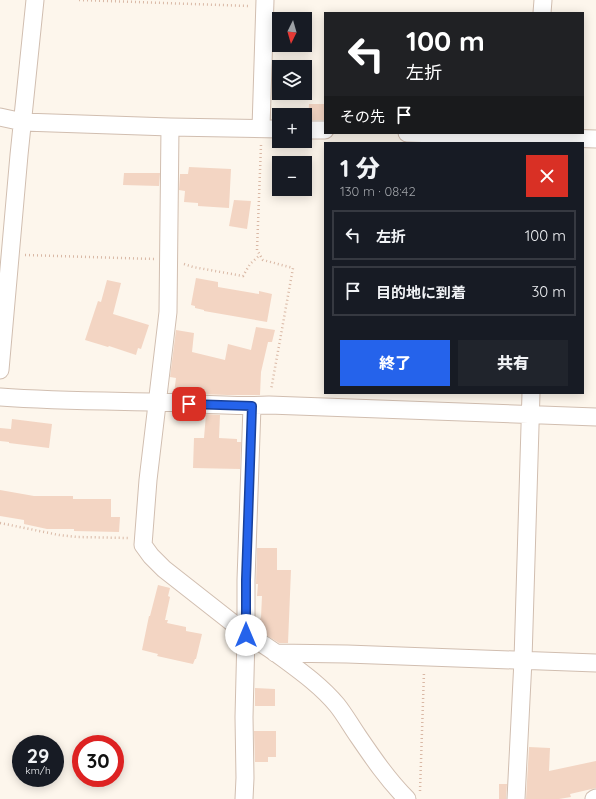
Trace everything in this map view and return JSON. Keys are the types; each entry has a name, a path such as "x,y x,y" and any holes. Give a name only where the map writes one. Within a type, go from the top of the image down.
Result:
{"street":[{"path":"0,370 19,154 35,0"},
{"path":"542,12 543,0"},
{"path":"261,128 265,4"},
{"path":"0,117 23,122 272,129"},
{"path":"170,127 168,312 148,480 142,545 164,569 234,624 305,675 326,693 338,706 372,756 400,792 414,795"},
{"path":"312,130 324,130"},
{"path":"433,134 596,139"},
{"path":"516,799 523,660 531,394"},
{"path":"0,397 23,399 158,402 596,417"},
{"path":"244,799 246,580 260,406"},
{"path":"275,653 424,656 596,663"}],"path":[{"path":"80,0 265,4"},
{"path":"260,406 293,268 263,260 257,250 261,128"},
{"path":"10,254 169,259 193,267 243,276 250,264 260,255"},
{"path":"0,523 59,535 77,537 127,538 142,545"},
{"path":"414,795 424,656"}],"building":[{"path":"309,104 324,104 324,120 312,120 312,108 309,108"},
{"path":"189,167 231,169 229,208 198,206 198,203 184,202 185,191 179,190 180,174 188,174"},
{"path":"124,173 160,173 159,186 123,185"},
{"path":"234,200 251,201 247,229 229,226"},
{"path":"196,278 218,282 218,287 259,294 259,291 272,294 267,322 204,311 195,308 195,306 191,305"},
{"path":"107,280 121,283 113,314 149,325 141,349 138,348 136,355 85,340 98,301 101,302"},
{"path":"256,327 275,330 272,342 268,342 261,372 260,395 174,393 176,378 170,377 176,330 194,333 192,352 225,360 228,344 251,350"},
{"path":"206,414 220,415 219,438 237,439 237,442 241,442 240,469 193,468 194,438 204,438"},
{"path":"12,419 52,424 49,448 0,441 0,428 11,429"},
{"path":"0,490 34,496 73,496 73,499 111,499 111,517 120,517 119,532 47,529 24,524 24,520 0,516"},
{"path":"257,548 277,548 277,570 291,570 288,643 279,643 256,629 261,617 262,596 257,596"},
{"path":"158,585 170,588 168,596 170,597 165,620 168,620 167,623 186,627 186,631 202,634 196,659 193,664 157,656 158,654 142,650 149,616"},
{"path":"255,688 275,689 275,706 255,706"},
{"path":"254,731 276,731 276,757 268,757 268,762 255,762"},
{"path":"529,747 550,748 549,771 596,761 596,788 570,794 571,797 559,799 526,799"},
{"path":"499,784 507,784 506,799 499,799"}],"route":[{"path":"189,404 252,406 246,580 246,635"}]}
